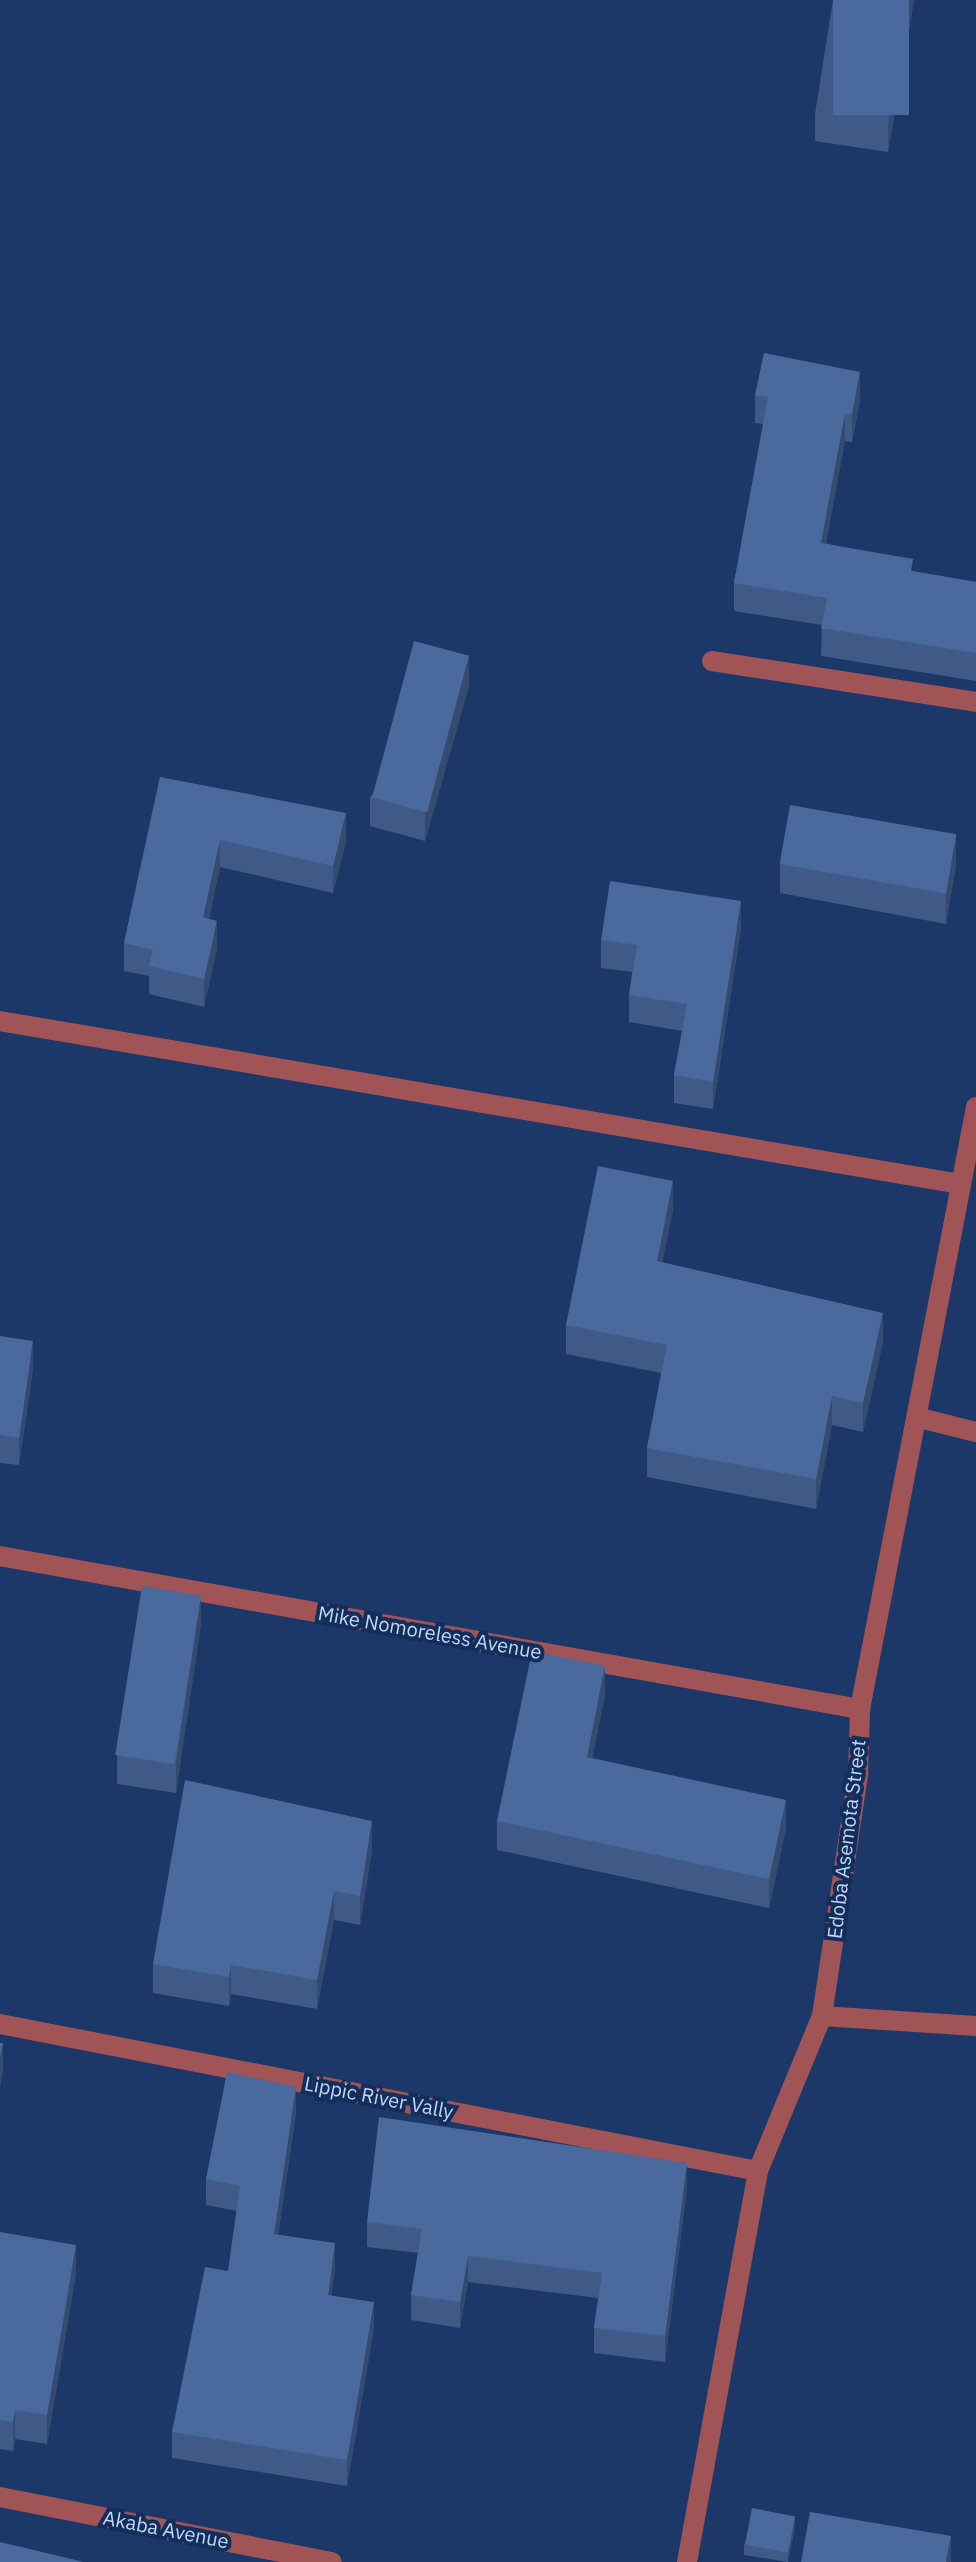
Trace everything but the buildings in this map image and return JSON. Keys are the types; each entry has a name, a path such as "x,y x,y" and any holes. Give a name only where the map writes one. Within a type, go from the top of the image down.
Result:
{"street":[{"path":"712,661 976,702"},
{"path":"0,1021 961,1184"},
{"name":"Edoba Asemota Street","path":"687,2562 758,2171 822,2016 858,1774 860,1709 976,1107"},
{"path":"916,1417 976,1432"},
{"name":"Mike Nomoreless Avenue","path":"0,1556 860,1709"},
{"path":"822,2016 976,2026"},
{"name":"Lippic River Vally","path":"0,2024 758,2171"},
{"name":"Akaba Avenue","path":"0,2497 332,2562"}]}
